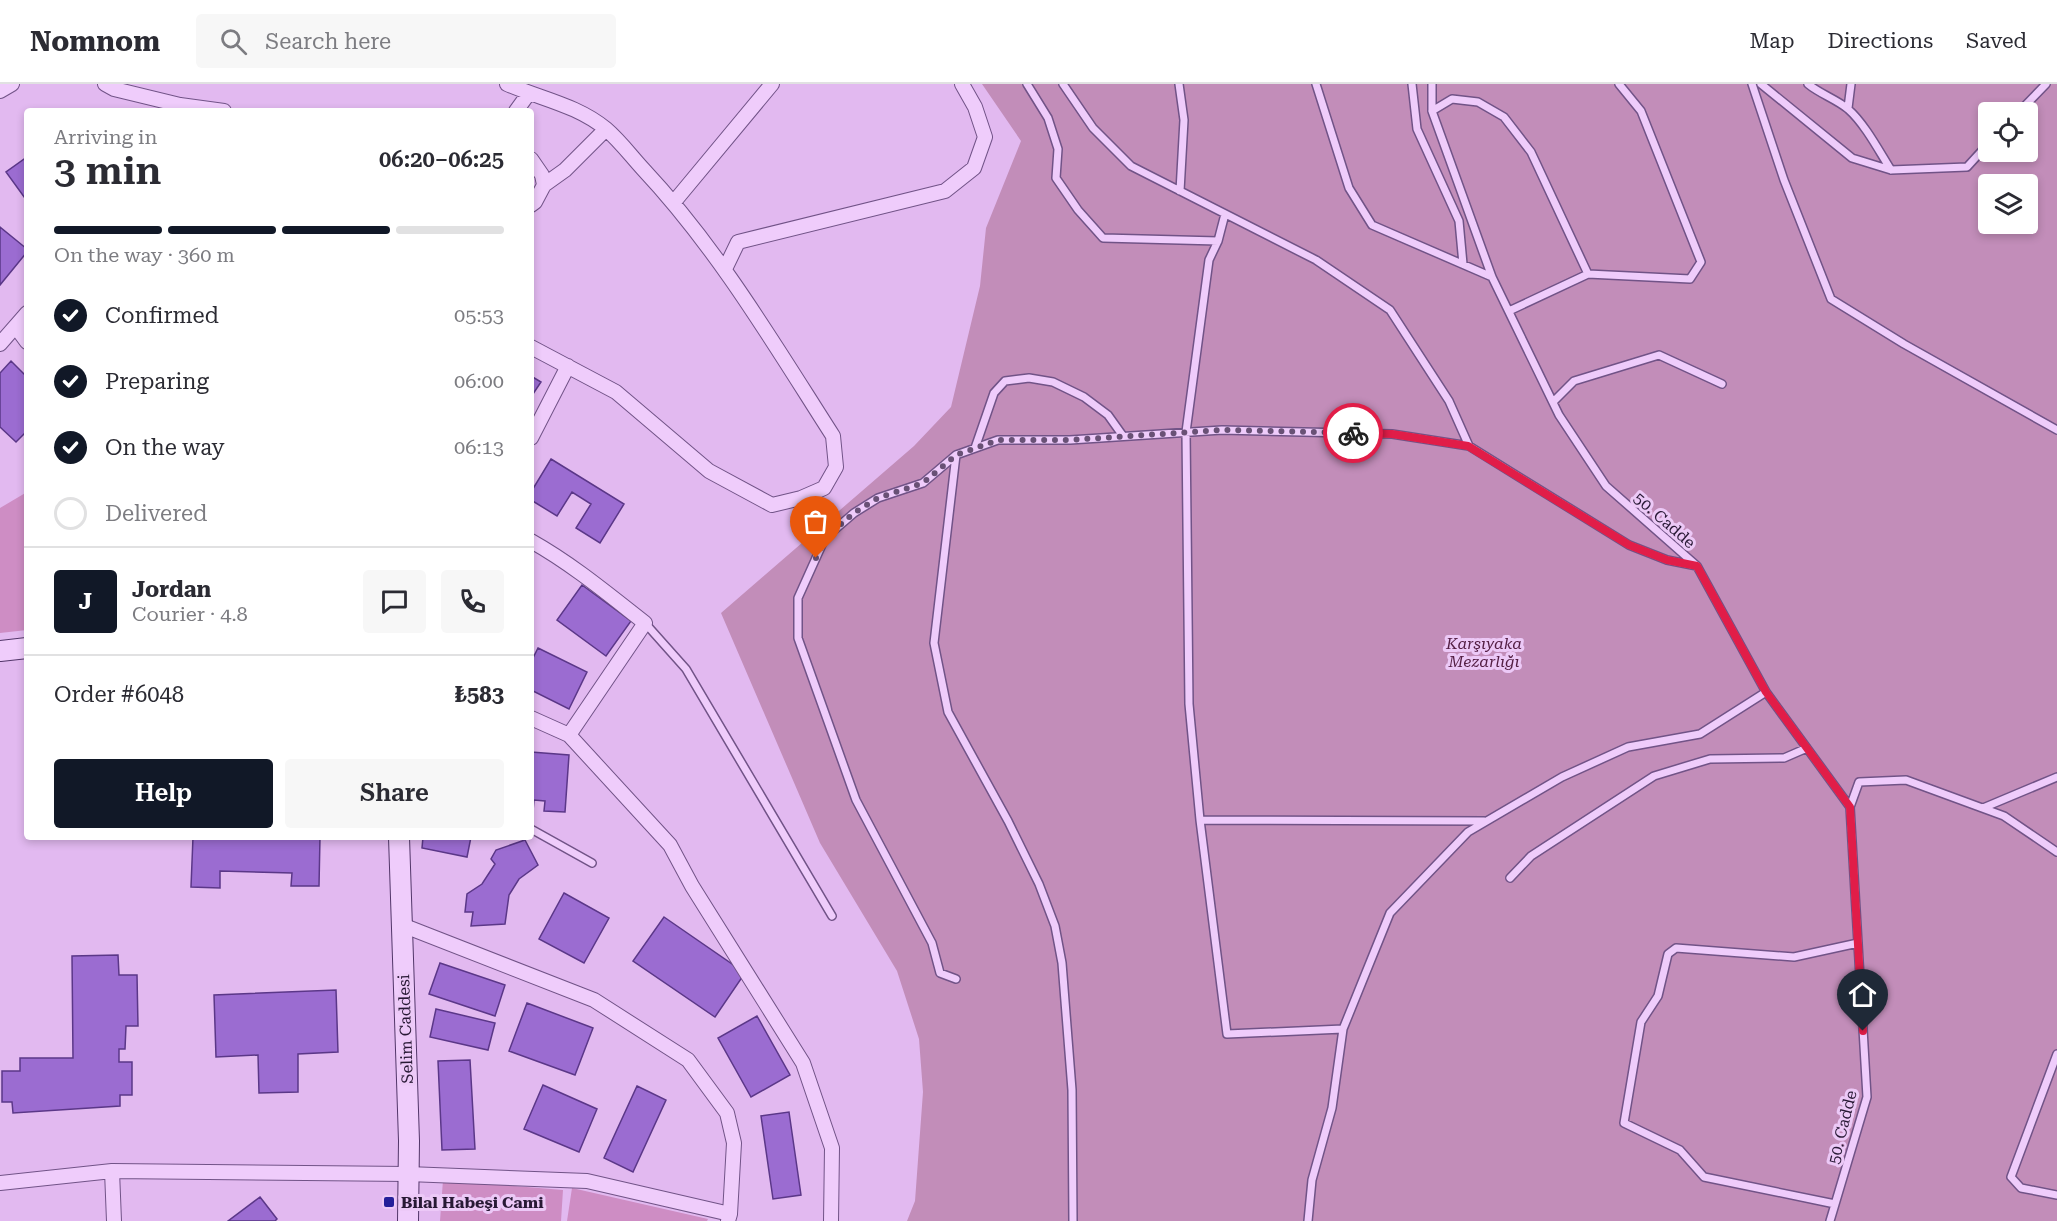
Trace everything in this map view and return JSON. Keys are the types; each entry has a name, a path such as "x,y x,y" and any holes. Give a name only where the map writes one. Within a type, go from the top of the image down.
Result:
{"main road":[{"path":"0,651 24,648"},
{"name":"Selim Caddesi","path":"399,840 408,1221"}],"street":[{"path":"0,91 12,84"},
{"path":"105,84 114,89 177,108"},
{"path":"507,84 566,105 606,129 674,202 725,269 833,436 836,467 824,488 801,498 772,505 709,471 616,392 534,349"},
{"path":"674,202 772,84"},
{"path":"725,269 738,242 945,191 974,168 985,137 975,107 962,84"},
{"path":"518,108 529,93"},
{"path":"534,203 544,184 565,170 606,129"},
{"path":"534,163 542,175 544,184"},
{"path":"0,344 24,317"},
{"path":"16,327 24,338"},
{"path":"534,432 568,366"},
{"path":"534,543 558,556 645,623 569,735"},
{"path":"534,719 569,735 670,845 692,886 803,1063 832,1148 831,1221"},
{"path":"0,1183 112,1172 408,1174 586,1181 729,1217 734,1143 727,1113 688,1060 594,1000 402,925"},
{"path":"112,1172 114,1221"}],"lane":[{"path":"1027,84 1048,118 1058,149 1056,178 1078,210 1103,238 1218,241"},
{"path":"1063,84 1093,128 1131,166 1316,260 1390,310 1449,401 1468,446"},
{"path":"1179,84 1184,120 1180,191"},
{"path":"1316,84 1349,188 1372,225 1492,277"},
{"path":"1412,84 1416,129 1459,221 1462,264"},
{"name":"50. Cadde","path":"1432,84 1432,111 1492,277 1559,415 1606,486 1697,566 1766,692 1850,807 1867,1097 1830,1221"},
{"path":"1509,311 1588,274 1690,279 1701,262 1641,111 1619,84"},
{"path":"1752,84 1784,180 1830,299 1904,344 2057,430"},
{"path":"1761,84 1852,158 1891,170 1967,166 1978,154"},
{"path":"1808,84 1819,93 1848,108 1871,138 1891,170"},
{"path":"1848,108 1851,84"},
{"path":"2029,102 2046,84"},
{"path":"1432,111 1452,99 1478,102 1504,117 1531,152 1588,274"},
{"path":"1225,214 1218,241 1209,260 1186,432 1189,704 1200,820 1227,1034 1343,1029"},
{"path":"1553,402 1574,381 1659,355 1722,384"},
{"path":"975,448 994,393 1005,381 1029,378 1053,382 1084,397 1108,415 1123,436"},
{"path":"956,979 940,972 932,943 856,801 798,638 798,598 825,538 854,513 878,498 923,483 956,455 998,440 1070,440 1222,430 1392,434 1468,446 1629,545 1667,560 1697,566"},
{"path":"956,455 934,643 948,712 1008,821 1039,884 1054,926 1062,963 1072,1090 1073,1221"},
{"path":"645,623 686,669 832,915"},
{"path":"1308,1221 1312,1180 1332,1108 1343,1029 1390,913 1468,832 1486,821 1562,777 1628,747 1700,734 1766,692"},
{"path":"1510,878 1531,856 1654,776 1710,759 1784,758 1807,748"},
{"path":"1983,808 2057,777"},
{"path":"1850,807 1859,782 1906,780 2004,816 2057,852"},
{"path":"1200,820 1486,821"},
{"path":"534,831 592,863"},
{"path":"1835,1204 1704,1177 1680,1150 1624,1123 1641,1022 1658,996 1668,954 1676,948 1794,957 1858,944"},
{"path":"2057,1054 2011,1177 2021,1188 2057,1195"}],"shaded area":[{"path":"24,494 24,630 0,633 0,508"},
{"path":"443,1180 563,1190 561,1221 440,1221"},
{"path":"572,1188 708,1219 707,1221 567,1221"}],"green space":[{"name":"Karşıyaka Mezarlığı","path":"982,84 2057,84 2057,1221 907,1221 915,1201 923,1092 919,1039 897,971 820,843 721,613 914,446 951,407 980,286 986,228 1021,141"}],"building":[{"path":"24,159 24,197 6,172"},
{"path":"0,227 24,247 24,256 0,285"},
{"path":"11,361 24,374 24,434 16,442 0,427 0,373"},
{"path":"534,378 541,382 534,392"},
{"path":"551,459 624,504 600,543 576,528 591,504 572,492 557,516 534,502 534,487"},
{"path":"582,585 631,621 606,656 557,620"},
{"path":"538,648 587,672 569,709 534,692 534,656"},
{"path":"534,752 569,755 565,812 544,811 545,801 534,800"},
{"path":"193,840 320,840 319,886 291,886 292,873 220,871 220,888 191,887"},
{"path":"423,840 470,840 467,857 422,848"},
{"path":"525,840 538,865 519,879 509,895 505,924 471,926 473,912 465,912 467,894 482,884 495,864 491,859 496,850"},
{"path":"564,893 609,918 584,963 539,939"},
{"path":"664,917 745,973 715,1017 633,961"},
{"path":"118,955 119,975 137,975 138,1026 126,1026 125,1049 119,1049 119,1062 132,1062 132,1095 120,1095 120,1106 13,1113 12,1102 2,1102 2,1071 20,1071 20,1058 73,1058 72,956"},
{"path":"440,963 505,985 495,1016 429,994"},
{"path":"336,990 338,1052 298,1054 298,1092 259,1093 258,1055 216,1057 214,995"},
{"path":"527,1003 593,1028 575,1075 509,1051"},
{"path":"436,1009 495,1023 488,1050 430,1037"},
{"path":"757,1016 790,1075 751,1097 718,1038"},
{"path":"470,1060 475,1149 442,1150 438,1061"},
{"path":"543,1085 597,1109 579,1152 524,1129"},
{"path":"637,1086 666,1100 633,1172 604,1158"},
{"path":"789,1112 801,1195 773,1199 761,1116"},
{"path":"260,1197 277,1219 275,1221 228,1221"}],"way so far":[{"path":"816,558 825,538 854,513 878,498 923,483 956,455 998,440 1070,440 1222,430 1353,433"}],"place":[{"name":"Bilal Habeşi Cami","path":"389,1202"}],"route":[{"path":"1353,433 1392,434 1468,446 1517,474 1629,545 1667,560 1697,566 1766,692 1850,807 1863,1031"}]}
